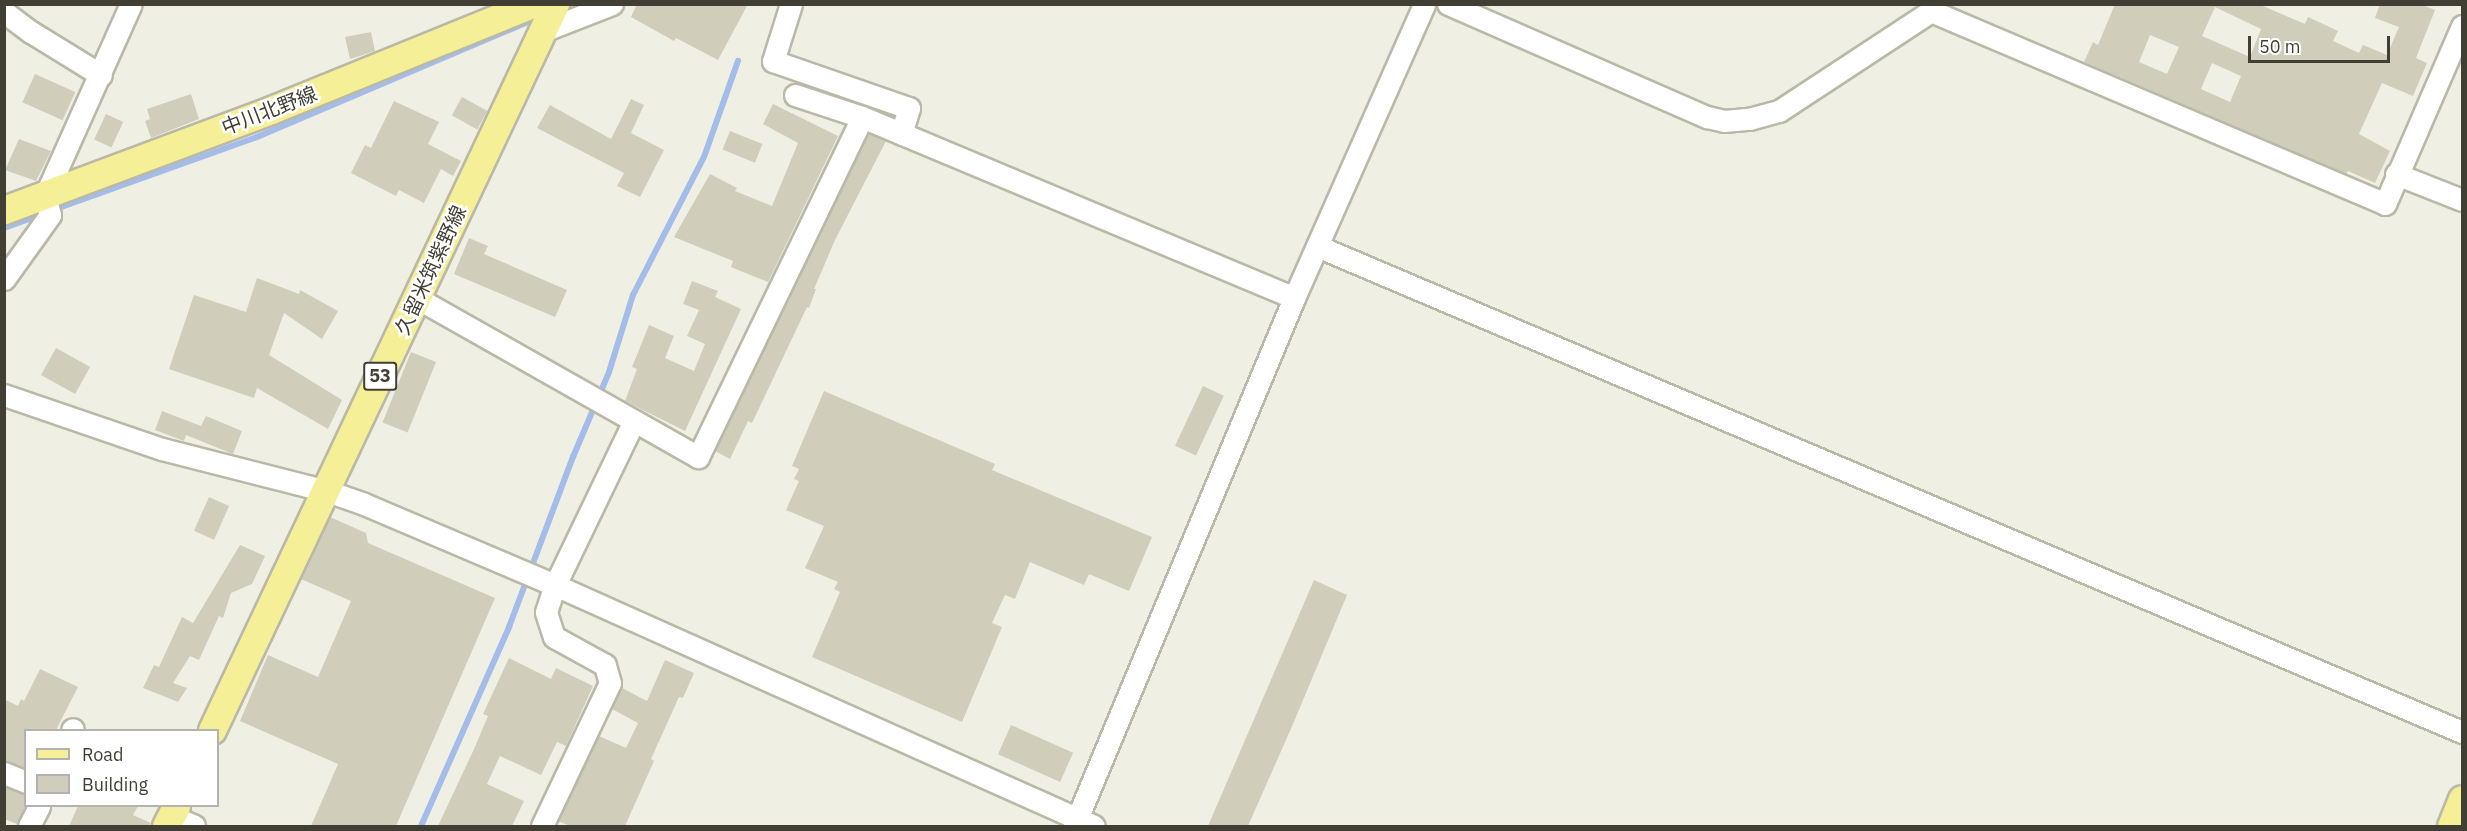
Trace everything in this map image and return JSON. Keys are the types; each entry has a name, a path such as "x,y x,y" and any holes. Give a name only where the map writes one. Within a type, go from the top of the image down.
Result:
{"main road":[{"name":"中川北野線","path":"4,210 48,206 271,110 544,15"},
{"name":"久留米筑紫野線","path":"212,729 417,298 544,15"},
{"path":"2451,826 2463,800"}],"street":[{"path":"4,279 48,206 131,4"},
{"path":"544,15 612,4"},
{"path":"791,4 773,61 909,108 901,134"},
{"path":"4,395 162,449 327,490 364,504 555,585 1082,824 1294,298 1424,4"},
{"path":"1448,4 1707,117 1724,121 1749,119 1779,111 1931,11 2385,204 2396,174 2454,70 2463,26"},
{"path":"4,12 31,32 101,75"},
{"path":"795,95 862,117 1294,298"},
{"path":"417,298 698,457 862,117"},
{"path":"2396,174 2463,200"},
{"path":"1317,246 2463,732"},
{"path":"542,826 610,683 605,665 554,637 546,612 555,585 634,421"},
{"path":"4,773 24,781"},
{"path":"29,826 38,807"}],"building":[{"path":"637,4 748,4 718,60 676,38 674,41 631,17"},
{"path":"2115,4 2258,4 2305,24 2308,17 2338,31 2333,41 2359,53 2363,45 2387,55 2399,27 2375,18 2380,4 2420,4 2435,10 2416,58 2427,63 2413,96 2382,83 2359,134 2390,151 2375,183 2348,171 2346,174 2084,62 2093,42 2098,45","holes":["2215,7 2261,29 2250,57 2202,36","2150,35 2179,47 2167,74 2139,62","2212,63 2241,76 2230,102 2201,89"]},
{"path":"371,32 375,51 350,59 345,37"},
{"path":"35,74 75,92 63,120 22,102"},
{"path":"191,94 199,119 151,138 145,121 150,119 147,109"},
{"path":"462,97 487,111 477,129 452,115"},
{"path":"631,99 644,105 631,133 664,150 640,197 617,186 624,173 537,128 550,105 611,139"},
{"path":"394,101 439,122 428,144 461,161 453,176 441,169 424,203 399,190 396,196 351,173 365,145 371,148"},
{"path":"773,104 838,136 768,282 731,267 733,261 674,237 710,174 737,188 735,191 772,206 798,143 763,124"},
{"path":"106,114 123,122 111,147 94,139"},
{"path":"730,131 762,144 755,163 723,150"},
{"path":"868,133 886,141 835,240 814,289 816,289 809,308 807,307 752,423 748,421 730,459 715,451"},
{"path":"19,139 51,151 36,181 5,170"},
{"path":"469,238 488,246 484,254 567,290 555,317 454,274"},
{"path":"257,278 299,294 300,290 338,311 322,339 284,313 269,355 342,400 328,429 257,388 254,398 169,369 194,295 246,312"},
{"path":"692,281 718,291 715,297 741,309 685,431 625,401 637,369 632,367 649,325 674,336 665,358 694,371 705,344 687,336 699,310 683,304"},
{"path":"56,348 90,367 75,394 41,375"},
{"path":"411,352 436,362 408,433 383,422"},
{"path":"1203,386 1224,396 1196,456 1175,446"},
{"path":"824,391 995,464 992,470 1152,537 1129,591 1089,574 1084,585 1030,562 1015,599 1005,595 992,623 1002,627 962,722 812,657 840,592 834,589 838,582 805,568 824,526 786,510 799,481 794,479 799,469 792,466"},
{"path":"162,411 201,426 206,416 242,431 233,454 186,435 184,441 155,430"},
{"path":"209,497 229,506 214,540 194,531"},
{"path":"330,517 366,533 368,543 495,598 396,826 311,826 338,764 240,721 268,655 318,677 351,601 301,579"},
{"path":"240,545 265,556 252,584 231,593 223,618 219,616 199,660 190,656 173,683 187,688 178,702 143,688 154,665 159,667 182,617 193,623"},
{"path":"1314,580 1347,595 1293,724 1248,826 1208,826"},
{"path":"509,658 551,679 556,668 593,686 566,746 557,742 541,775 500,756 487,784 524,801 512,826 438,826 488,716 483,714"},
{"path":"665,660 694,673 683,698 679,697 651,759 654,761 625,826 570,826 558,821 599,736 626,748 638,723 612,709 622,688 647,701"},
{"path":"40,669 78,687 57,729 24,729 24,767 4,761 4,699 18,706 21,699 24,701"},
{"path":"1011,725 1073,753 1060,782 998,754"},
{"path":"4,787 24,793 25,807 17,824 4,819"},
{"path":"78,807 137,807 133,815 151,823 150,826 69,826"}],"waterway":[{"path":"53,210 257,137 540,17"},
{"path":"421,826 509,627 573,457 609,372 633,295 704,157 738,61"},
{"path":"4,228 43,214"}]}
